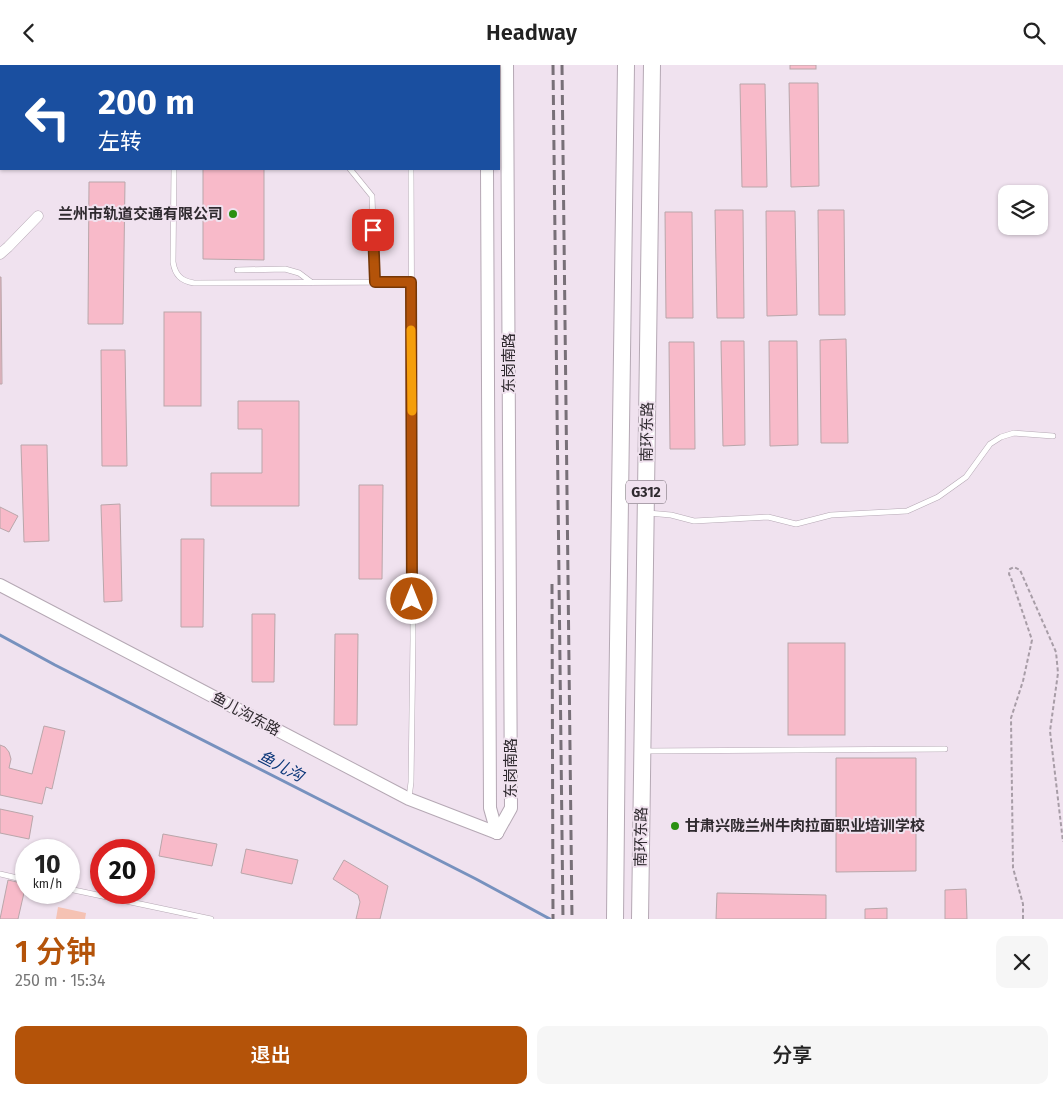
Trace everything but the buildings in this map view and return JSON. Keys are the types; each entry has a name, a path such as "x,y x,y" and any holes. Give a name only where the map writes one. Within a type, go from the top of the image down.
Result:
{"highway":[{"name":"南环东路","path":"615,919 626,65"},
{"name":"南环东路","path":"640,919 652,65"},
{"path":"624,201 650,201"}],"street":[{"name":"东岗南路","path":"497,833 511,808 507,65"},
{"name":"东岗南路","path":"487,170 490,808 497,833"},
{"path":"0,254 38,216"},
{"name":"鱼儿沟东路","path":"0,585 409,799 497,833"}],"lane":[{"path":"174,170 173,262 177,274 188,282 411,282"},
{"path":"351,170 372,196 375,282"},
{"path":"409,799 411,782 412,648 411,170"},
{"path":"237,270 285,269 300,273 311,283"},
{"path":"646,512 671,515 694,521 768,517 796,524 831,515 907,511 938,497 966,477 990,444 1001,437 1014,433 1053,436"},
{"path":"642,751 945,749"},
{"path":"0,874 15,877"},
{"path":"80,891 211,919"}],"path":[{"path":"1023,919 1023,904 1013,868 1011,718 1023,681 1032,640 1009,575 1010,569 1014,567 1020,570 1056,652 1058,673 1050,731 1063,842"}],"shaded area":[{"path":"58,907 86,913 85,919 56,919"}],"waterway":[{"name":"鱼儿沟","path":"0,635 55,665 476,879 550,919"}],"railway":[{"path":"553,65 563,919"},
{"path":"562,65 572,919"},
{"path":"552,584 553,919"}],"slow traffic":[{"path":"411,330 412,411"}],"place":[{"name":"兰州市轨道交通有限公司","path":"233,214"},
{"name":"甘肃兴陇兰州牛肉拉面职业培训学校","path":"675,826"}],"route":[{"path":"373,230 375,282 411,282 412,599"}]}
